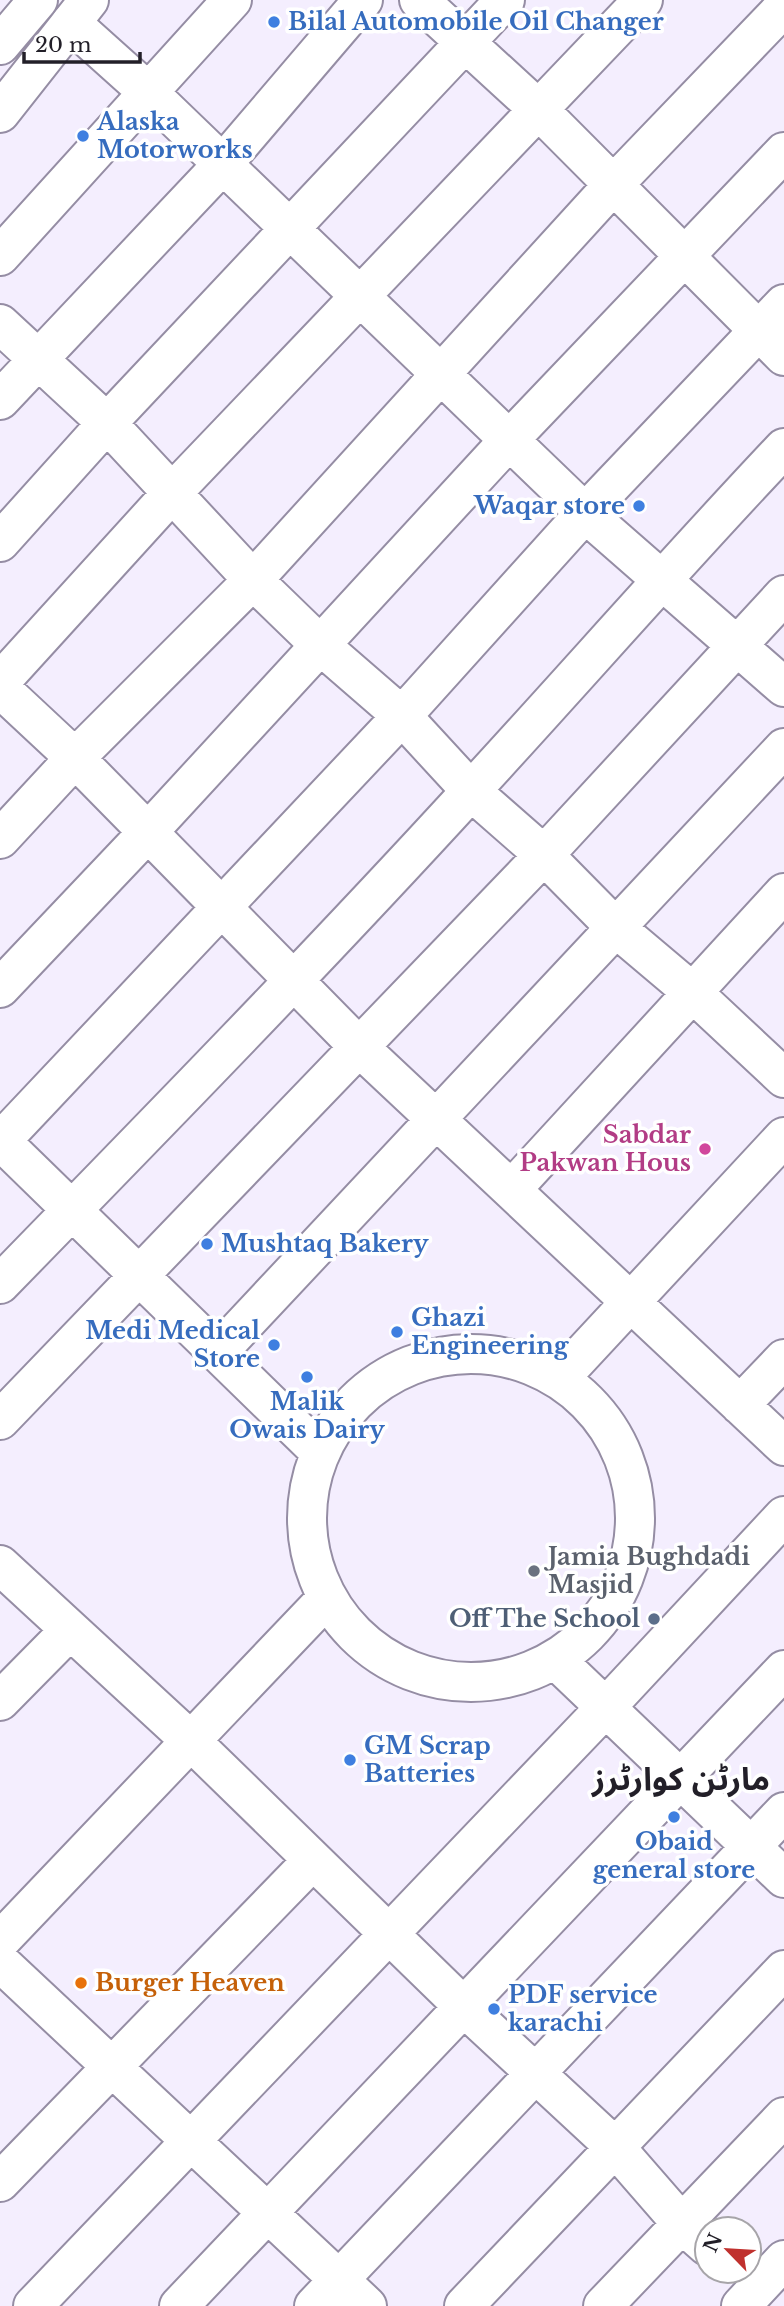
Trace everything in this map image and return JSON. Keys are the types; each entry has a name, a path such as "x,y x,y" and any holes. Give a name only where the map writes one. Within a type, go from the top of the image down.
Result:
{"street":[{"path":"0,46 37,0"},
{"path":"0,256 232,0"},
{"path":"0,400 222,165 363,0"},
{"path":"419,0 539,110 771,344"},
{"path":"0,542 107,423 505,0"},
{"path":"0,682 171,494 643,0"},
{"path":"0,839 75,758 253,580 614,184 784,7"},
{"path":"0,113 80,11 149,93 362,296 440,375 511,438 585,513 784,687"},
{"path":"0,988 148,832 511,438 784,152"},
{"path":"320,1452 0,1141 402,716 585,513 771,344 784,304"},
{"path":"0,324 107,423 253,580 319,644 402,716 471,792 544,855 615,927 692,992 784,1078"},
{"path":"0,1284 293,981 471,792 660,578 784,447"},
{"path":"0,1420 544,855 784,595"},
{"path":"0,688 75,758 359,1047 513,1188 784,1446"},
{"path":"218,1352 784,748"},
{"path":"513,1188 784,893"},
{"path":"560,1378 784,1137"},
{"path":"451,1354 507,1356 560,1378 601,1415 627,1464 636,1520 626,1575 598,1623 556,1660 507,1680 454,1684 403,1670 359,1640 326,1599 309,1551 307,1501 320,1452 351,1404 397,1371 451,1354"},
{"path":"740,1405 784,1359"},
{"path":"33,2306 606,1707 784,1516"},
{"path":"0,1565 191,1741 464,2007 615,2147 693,2233"},
{"path":"0,1941 326,1599"},
{"path":"0,1701 70,1630"},
{"path":"556,1660 784,1878"},
{"path":"179,2306 784,1670"},
{"path":"327,2293 784,1812"},
{"path":"0,2182 313,1860"},
{"path":"0,1962 268,2213 327,2293 367,2306"},
{"path":"464,2306 784,1969"},
{"path":"710,2215 784,2117"},
{"path":"603,2306 693,2237"},
{"path":"751,2293 784,2260"}],"place":[{"name":"Bilal Automobile Oil Changer","path":"274,22"},
{"name":"Alaska Motorworks","path":"83,136"},
{"name":"Waqar store","path":"639,506"},
{"name":"Sabdar Pakwan Hous","path":"705,1149"},
{"name":"Mushtaq Bakery","path":"207,1244"},
{"name":"Ghazi Engineering","path":"397,1332"},
{"name":"Medi Medical Store","path":"274,1345"},
{"name":"Malik Owais Dairy","path":"307,1377"},
{"name":"Jamia Bughdadi Masjid","path":"534,1571"},
{"name":"Off The School","path":"654,1619"},
{"name":"GM Scrap Batteries","path":"350,1760"},
{"name":"Obaid general store","path":"674,1817"},
{"name":"Burger Heaven","path":"81,1983"},
{"name":"PDF service karachi","path":"494,2009"}],"district":[{"name":"مارٹن کوارٹرز","path":"681,1779"}]}
